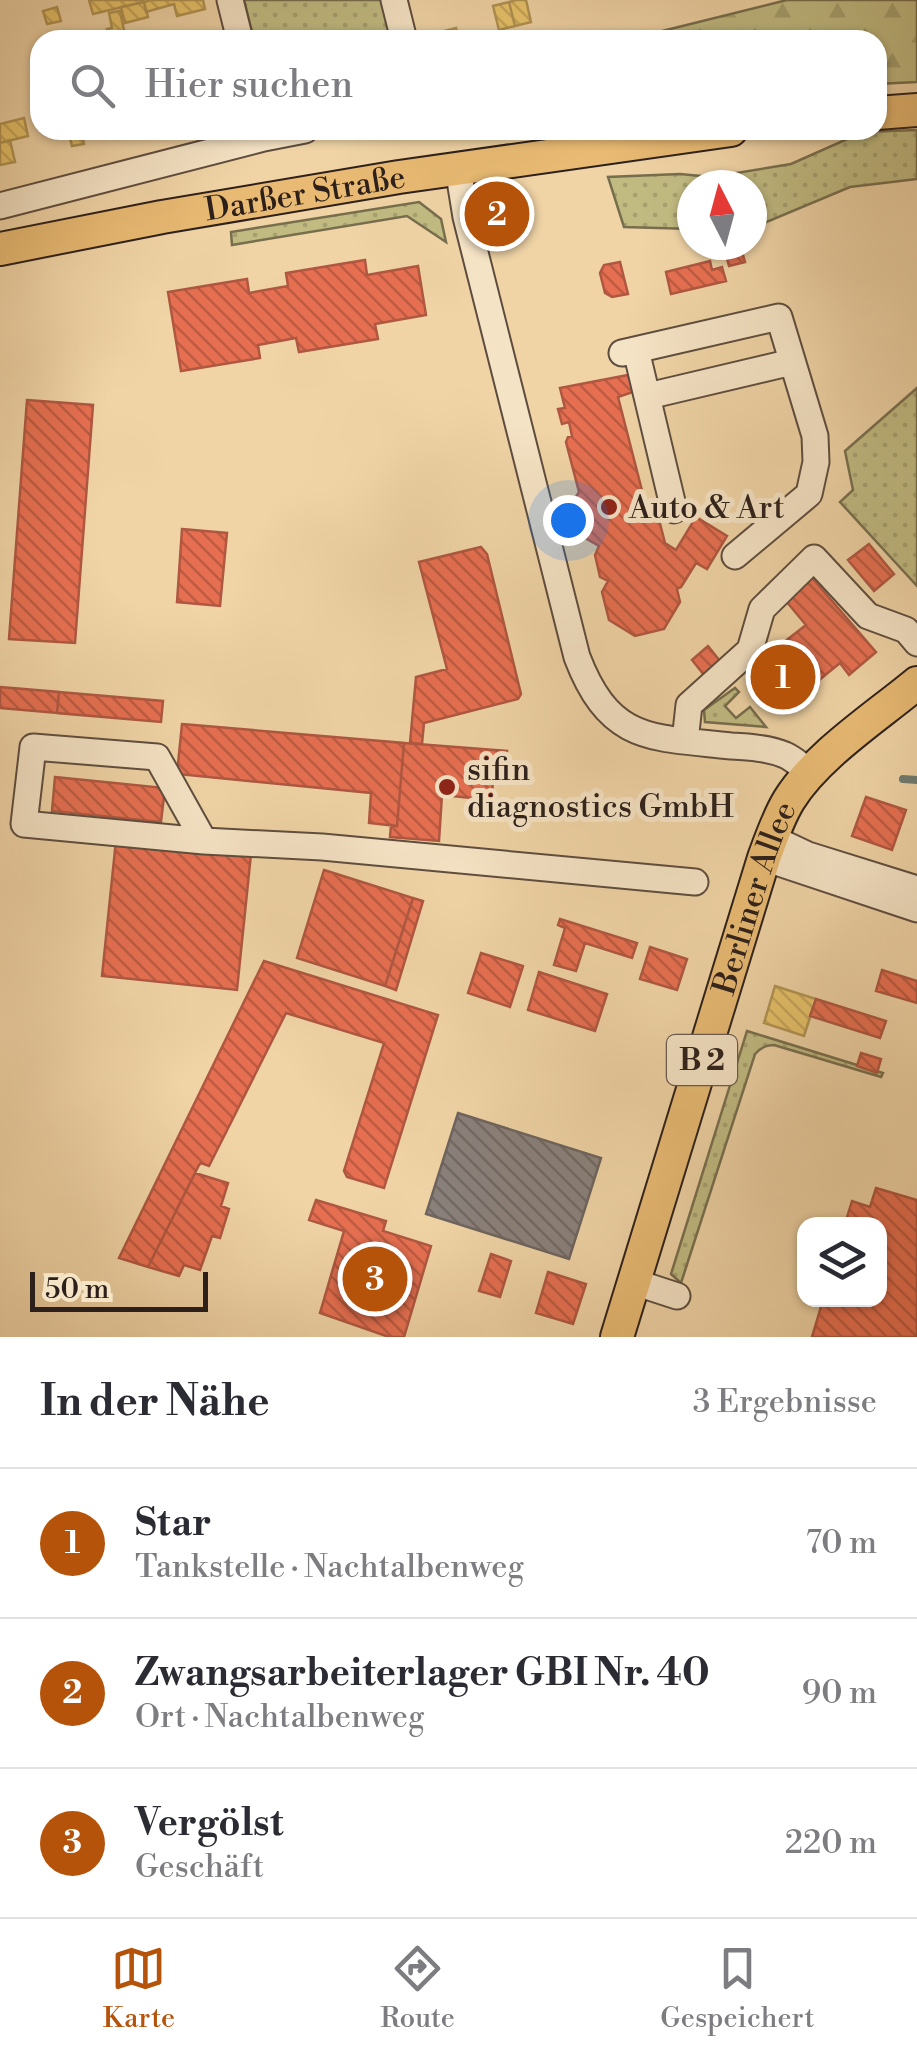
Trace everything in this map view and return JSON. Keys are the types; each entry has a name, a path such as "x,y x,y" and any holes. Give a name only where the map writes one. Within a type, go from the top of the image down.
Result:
{"main road":[{"path":"887,112 917,110"},
{"name":"Darßer Straße","path":"0,249 153,218 659,140"},
{"name":"B 2","path":"818,765 917,683"},
{"name":"Berliner Allee","path":"617,1337 768,848 787,803 818,765"}],"street":[{"path":"230,0 238,30"},
{"path":"394,0 402,30"},
{"path":"0,206 241,140"},
{"path":"458,168 466,217 578,657 599,700 618,722 654,737 764,749 818,765"},
{"path":"674,510 648,396 629,351 779,317 814,436 816,462 810,494 735,556"},
{"path":"648,396 792,362"},
{"path":"685,741 689,705 750,650 762,609 814,558 868,616 906,630 917,643"},
{"path":"204,840 157,757 33,747 24,824 204,840 322,846 695,882"},
{"path":"768,848 808,854 917,890"},
{"path":"768,848 917,909"},
{"path":"634,1282 677,1296"}],"green space":[{"path":"244,0 383,0 391,30 252,30"},
{"path":"787,0 917,0 917,82 887,84 887,30 666,30"},
{"path":"917,130 917,179 850,187 767,222 767,170 755,170 791,164 845,140 887,140 887,131"},
{"path":"677,174 677,229 624,227 608,177"},
{"path":"419,202 441,219 446,242 407,216 232,245 231,232"},
{"path":"917,388 917,586 840,502 853,490 845,451"},
{"path":"735,688 739,692 725,706 736,718 750,707 766,727 705,722 704,710"},
{"path":"747,1031 883,1073 881,1077 774,1045 755,1054 681,1283 671,1274"}],"building: Wohnen":[{"path":"89,0 143,0 144,2 93,14"},
{"path":"203,0 205,9 177,16 174,4 146,12 144,2"},
{"path":"526,0 531,22 515,26 509,2"},
{"path":"144,2 148,17 125,23 121,7"},
{"path":"509,2 515,26 499,30 493,6"},
{"path":"57,7 61,21 47,24 43,11"},
{"path":"120,11 124,30 107,30 112,28 109,13"},
{"path":"24,118 28,136 0,143 0,124"},
{"path":"10,140 15,162 0,165 0,143"},
{"path":"70,140 83,140 84,144 72,146"},
{"path":"775,986 816,999 804,1036 764,1023"}],"building: Handel":[{"path":"365,260 367,275 418,266 426,315 375,324 378,339 299,352 296,338 258,345 260,358 181,371 168,292 247,279 249,293 288,286 286,273"},
{"path":"727,260 744,260 745,262 729,266"},
{"path":"710,261 712,270 722,267 726,281 671,294 666,272"},
{"path":"620,262 628,294 612,297 605,293 600,273 604,265"},
{"name":"Auto & Art","path":"628,375 633,392 618,397 647,510 656,508 665,543 676,550 696,517 727,536 707,569 696,563 677,589 680,602 664,629 635,636 609,620 602,592 608,581 600,577 595,555 599,546 578,534 571,505 579,492 566,442 572,436 569,422 562,424 558,409 565,408 560,388"},
{"path":"27,400 93,405 75,643 9,639"},
{"path":"182,529 227,533 220,606 177,602"},
{"path":"869,544 894,574 874,591 848,560"},
{"path":"481,547 487,554 521,694 518,699 424,723 422,744 410,743 416,677 447,669 419,562"},
{"path":"808,573 876,652 849,675 840,663 813,685 779,646 806,625 781,595"},
{"path":"708,646 720,661 704,675 692,660"},
{"path":"779,646 813,685 787,708 753,668"},
{"path":"0,687 59,692 57,713 0,708"},
{"path":"59,692 163,701 161,722 57,713"},
{"path":"182,724 404,743 397,826 369,823 371,793 177,774"},
{"name":"sifin diagnostics GmbH","path":"404,743 507,751 505,779 493,778 492,800 442,795 439,841 390,837 391,825 397,826"},
{"path":"55,777 165,788 161,822 52,811"},
{"path":"866,797 906,810 892,850 852,836"},
{"path":"116,840 251,854 237,990 102,976"},
{"path":"324,870 413,898 385,986 297,958"},
{"path":"413,898 423,901 396,990 385,986"},
{"path":"560,919 637,943 632,958 585,943 576,971 554,965 565,928 558,925"},
{"path":"650,947 687,959 677,990 640,979"},
{"path":"481,953 523,966 510,1007 468,993"},
{"path":"264,961 438,1015 384,1188 347,1177 344,1171 384,1043 286,1013 209,1166 199,1165 148,1267 119,1258"},
{"path":"882,970 917,981 917,1003 876,991"},
{"path":"539,972 607,994 595,1031 528,1010"},
{"path":"816,999 886,1021 880,1038 810,1016"},
{"path":"861,1053 881,1059 877,1073 857,1066"},
{"path":"195,1173 228,1183 221,1206 229,1209 220,1238 212,1236 200,1270 184,1265 179,1276 148,1267"},
{"path":"876,1188 917,1200 917,1337 812,1337 821,1307 887,1307 887,1217 847,1217 852,1201 870,1207"},
{"path":"316,1200 386,1221 383,1231 431,1246 404,1337 389,1337 320,1313 344,1231 309,1220"},
{"path":"491,1254 511,1261 500,1297 479,1291"},
{"path":"548,1272 586,1284 573,1324 536,1313"}],"building: Industrie":[{"path":"458,1113 601,1158 569,1259 426,1214"}],"waterway":[{"path":"903,779 917,780"}],"place":[{"name":"Zwangsarbeiterlager GBI Nr. 40","path":"497,214"},
{"name":"Auto & Art","path":"609,507"},
{"name":"Star","path":"783,677"},
{"name":"sifin diagnostics GmbH","path":"447,787"},
{"name":"Vergölst","path":"375,1279"}]}
